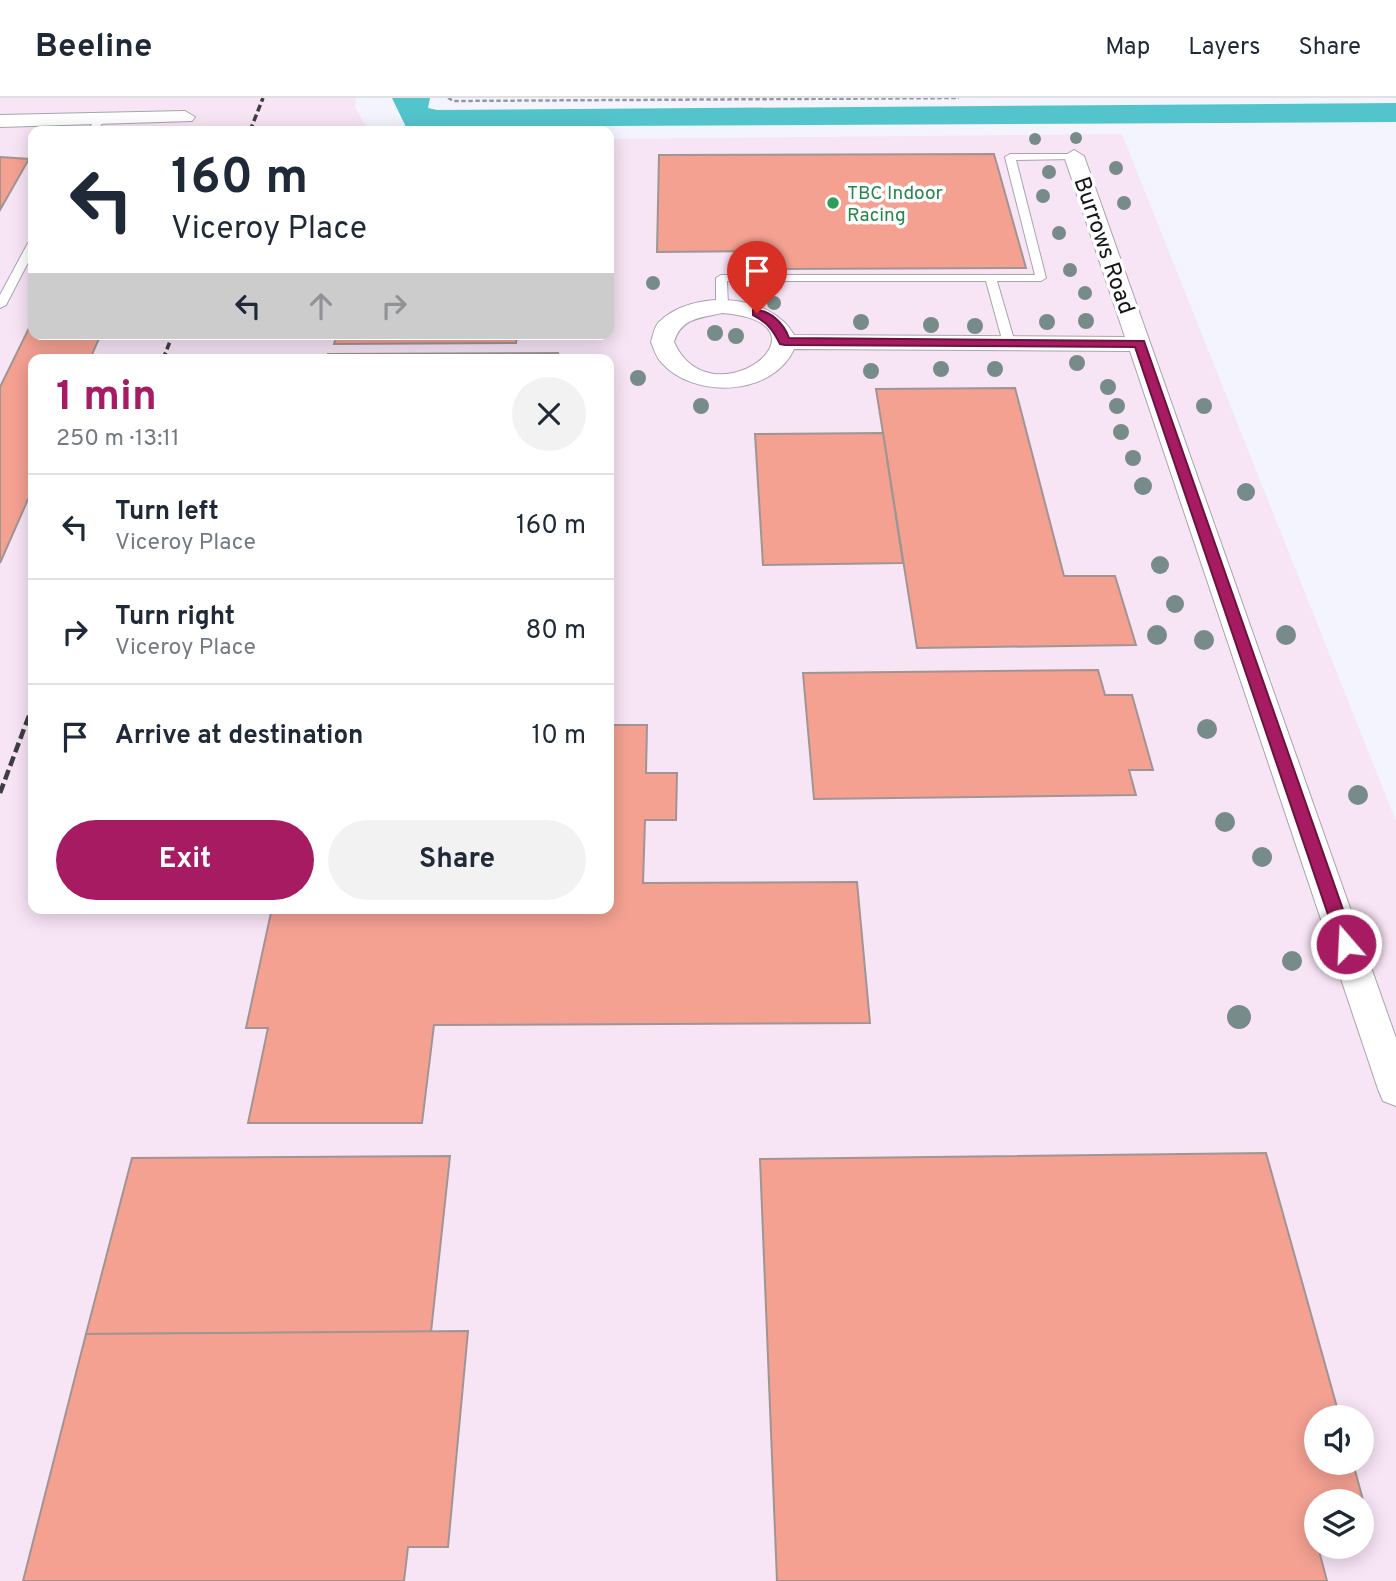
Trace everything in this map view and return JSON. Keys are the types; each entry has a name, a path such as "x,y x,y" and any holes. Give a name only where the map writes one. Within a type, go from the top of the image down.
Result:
{"street":[{"path":"0,121 96,125 185,117"},
{"name":"Burrows Road","path":"1074,156 1396,1089"},
{"path":"722,306 749,310 771,321 781,331 785,342 782,355 772,366 745,377 713,379 692,375 676,366 665,355 661,342 664,331 673,321 686,313 722,306"},
{"path":"785,342 1140,344"}],"lane":[{"path":"722,306 721,278 1041,278 1010,157 1074,156"},
{"path":"0,305 28,252"},
{"path":"991,278 1009,343"}],"path":[{"path":"448,98 454,101 959,98"}],"shaded area":[{"path":"0,98 356,98 355,107 366,126 28,126 28,340 614,340 614,139 1122,134 1396,821 1396,1581 0,1581"}],"water":[{"path":"392,98 430,98 428,108 437,110 1396,103 1396,122 406,126"}],"building":[{"name":"TBC Indoor Racing","path":"994,154 1026,268 774,269 772,251 657,252 659,155"},
{"path":"0,157 28,159 28,161 0,210"},
{"path":"28,330 28,340 98,340 92,354 28,354 28,499 0,563 0,387"},
{"path":"335,340 516,340 516,343 334,344"},
{"path":"558,353 558,354 328,354"},
{"path":"1015,388 1064,576 1115,576 1136,645 917,648 876,389"},
{"path":"883,433 903,563 763,565 755,434"},
{"path":"1098,670 1105,695 1132,695 1153,770 1129,770 1136,795 814,799 803,673"},
{"path":"614,725 647,725 646,773 677,773 676,820 645,820 643,883 857,882 870,1023 434,1025 422,1123 248,1123 268,1028 246,1028 271,914 614,914"},
{"path":"1266,1153 1336,1405 1304,1405 1304,1475 1356,1475 1360,1489 1304,1489 1304,1559 1321,1559 1327,1581 777,1581 760,1159"},
{"path":"450,1156 431,1332 86,1334 132,1158"},
{"path":"468,1331 448,1547 408,1547 404,1581 23,1581 86,1334"}],"railway":[{"path":"252,126 263,98"},
{"path":"165,354 171,340"},
{"path":"0,793 28,718"}],"place":[{"name":"TBC Indoor Racing","path":"833,203"}],"route":[{"path":"757,313 781,331 785,342 1140,344 1346,944"}]}
